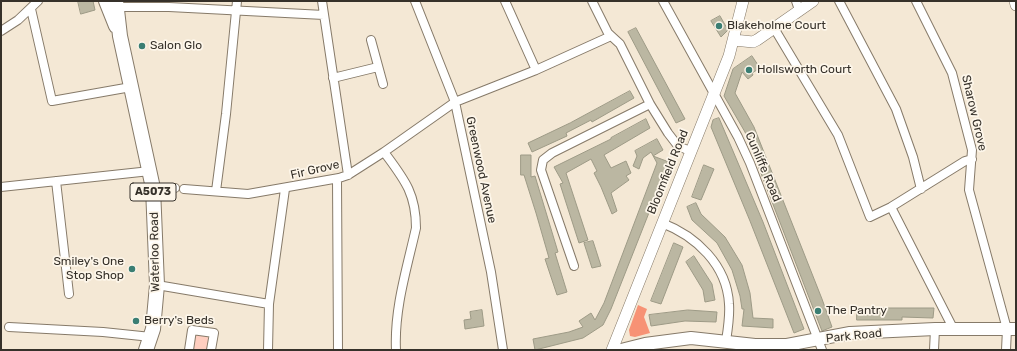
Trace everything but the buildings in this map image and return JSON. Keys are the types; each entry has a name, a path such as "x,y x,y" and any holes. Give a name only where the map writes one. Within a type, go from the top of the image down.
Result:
{"highway":[{"name":"Waterloo Road","path":"112,4 153,188 157,285 155,318 148,344"}],"main road":[{"name":"Park Road","path":"621,350 653,347 691,338 755,345 820,345 850,333 935,329 1012,329"}],"street":[{"path":"1,31 31,9 38,1"},
{"path":"216,191 227,106 237,1"},
{"path":"322,1 348,175"},
{"name":"Greenwood Avenue","path":"415,1 455,102 491,272 503,350"},
{"path":"505,1 536,70"},
{"path":"592,1 611,36 620,44 650,104 674,142 690,151"},
{"name":"Cunliffe Road","path":"663,1 714,93 750,163 820,345"},
{"name":"Bloomfield Road","path":"612,350 734,40 743,1"},
{"path":"734,40 753,42 774,28 798,6 813,1"},
{"path":"839,1 896,109 913,157 921,189"},
{"name":"Sharow Grove","path":"916,1 952,73 972,150 969,190 1012,329 1006,350"},
{"path":"1015,1 1016,5"},
{"path":"112,4 324,15"},
{"path":"31,9 52,100 131,87"},
{"path":"774,28 838,135 870,216 891,207 965,161 972,160"},
{"name":"Fir Grove","path":"153,188 179,188 248,194 285,189 348,175 384,152 455,102 536,70 611,36"},
{"path":"371,40 383,84"},
{"path":"333,78 378,67"},
{"path":"574,266 541,170 543,160 552,152 650,104"},
{"path":"384,152 407,183 416,217 416,228 401,292 396,350"},
{"path":"1,187 150,171"},
{"path":"337,178 338,350"},
{"path":"56,181 68,294"},
{"path":"268,350 269,304 285,189"},
{"path":"891,207 954,330"},
{"path":"662,223 673,228 698,244 709,253 717,267 728,294 729,317 726,341"},
{"path":"157,285 269,304"},
{"path":"9,327 103,332 148,344"},
{"path":"934,350 935,329"},
{"path":"189,350 192,330 214,333 211,350"}],"shaded area":[{"path":"638,305 647,309 644,317 650,333 635,337 630,336 629,330"},
{"path":"192,330 214,333 211,350 189,350"}],"place":[{"name":"Blakeholme Court","path":"719,26"},
{"name":"Salon Glo","path":"142,46"},
{"name":"Hollsworth Court","path":"749,70"},
{"name":"Smiley's One Stop Shop","path":"132,269"},
{"name":"The Pantry","path":"818,311"},
{"name":"Berry's Beds","path":"136,321"}]}
